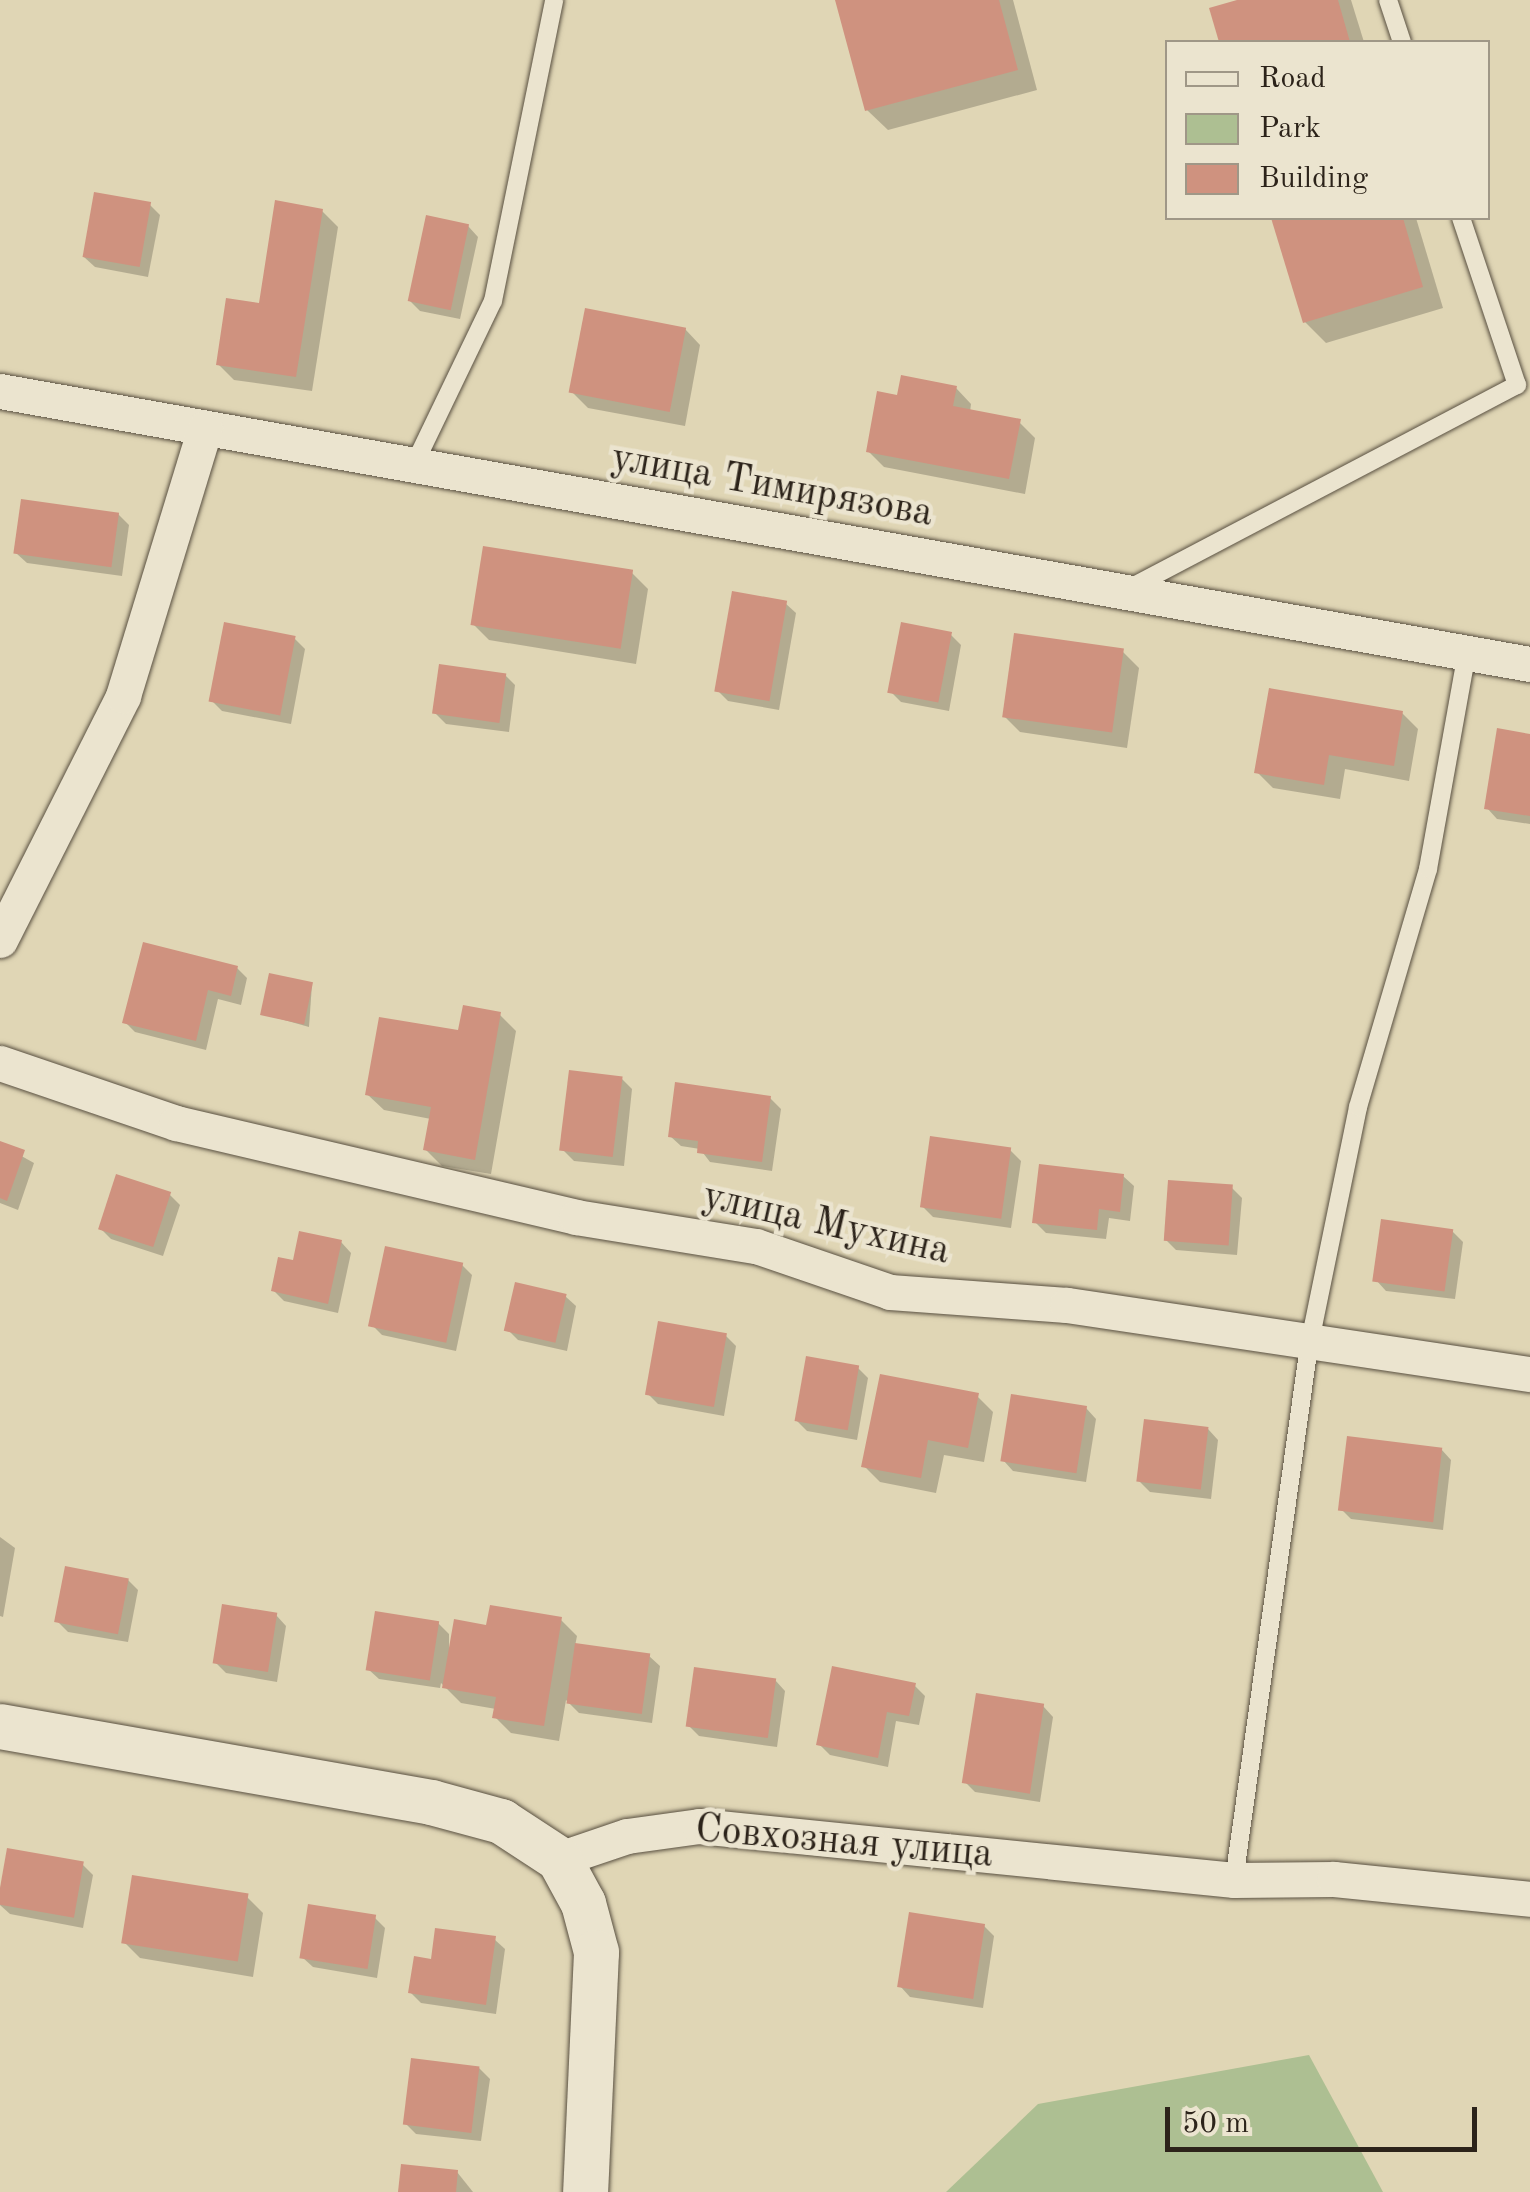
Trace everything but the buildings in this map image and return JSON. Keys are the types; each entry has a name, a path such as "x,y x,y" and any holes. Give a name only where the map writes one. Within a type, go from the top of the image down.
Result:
{"street":[{"name":"улица Тимирязова","path":"0,391 413,468 1530,664"},
{"path":"0,940 123,696 205,428"},
{"name":"улица Мухина","path":"0,1063 176,1123 576,1218 756,1246 890,1292 1067,1305 1308,1346 1530,1374"},
{"path":"0,1726 431,1802 502,1821 560,1860 584,1903 596,1952 585,2192"},
{"name":"Совхозная улица","path":"560,1860 627,1836 700,1826 1234,1880 1334,1879 1530,1899"}],"lane":[{"path":"413,468 493,301 554,0"},
{"path":"1388,0 1401,40"},
{"path":"1122,592 1517,385 1461,220"},
{"path":"1234,1880 1308,1346 1358,1106 1428,868 1466,653"}],"green space":[{"path":"1309,2055 1383,2192 946,2192 1038,2104"}]}
